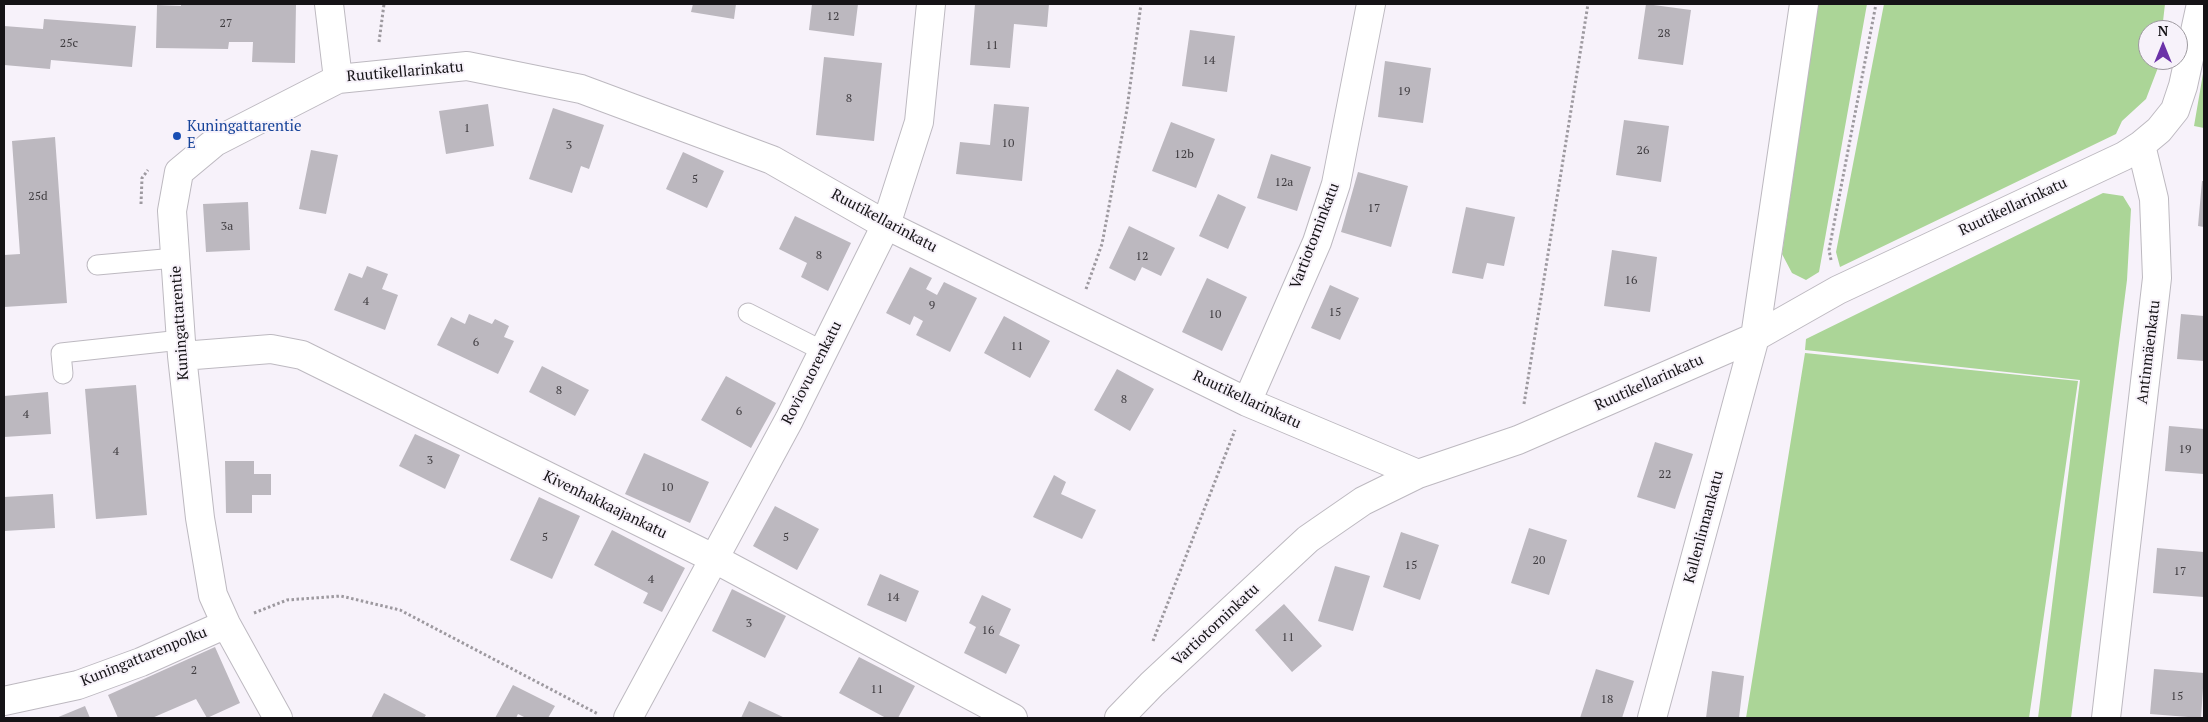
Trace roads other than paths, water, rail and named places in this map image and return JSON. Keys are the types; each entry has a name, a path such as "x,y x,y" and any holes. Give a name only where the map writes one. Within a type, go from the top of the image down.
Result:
{"street":[{"path":"329,4 338,79"},
{"name":"Roviovuorenkatu","path":"628,718 789,420 886,225 919,122 931,4"},
{"name":"Vartiotorninkatu","path":"1246,402 1317,242 1336,184 1371,4"},
{"name":"Kallenlinnankatu","path":"1652,718 1755,336 1804,4"},
{"path":"2141,145 2159,130 2175,110 2184,86 2201,4"},
{"name":"Ruutikellarinkatu","path":"338,79 467,66 581,89 772,160 886,225 1246,402 1418,474 1518,440 1755,336 1838,290 2124,156 2141,145"},
{"name":"Kuningattarentie","path":"278,718 226,624 213,595 206,558 181,348 172,211 179,172 214,142 338,79"},
{"name":"Antinmäenkatu","path":"2106,718 2157,278 2154,199 2141,145"},
{"name":"Kivenhakkaajankatu","path":"181,348 271,349 302,355 713,558 1013,718"},
{"name":"Vartiotorninkatu","path":"1119,718 1152,684 1308,539 1363,501 1418,474"},
{"name":"Kuningattarenpolku","path":"4,701 78,685 141,662 226,624"}],"lane":[{"path":"97,265 175,258"},
{"path":"748,313 823,351"},
{"path":"63,374 61,353 181,348"}],"place":[{"name":"Kuningattarentie E","path":"177,136"}]}
